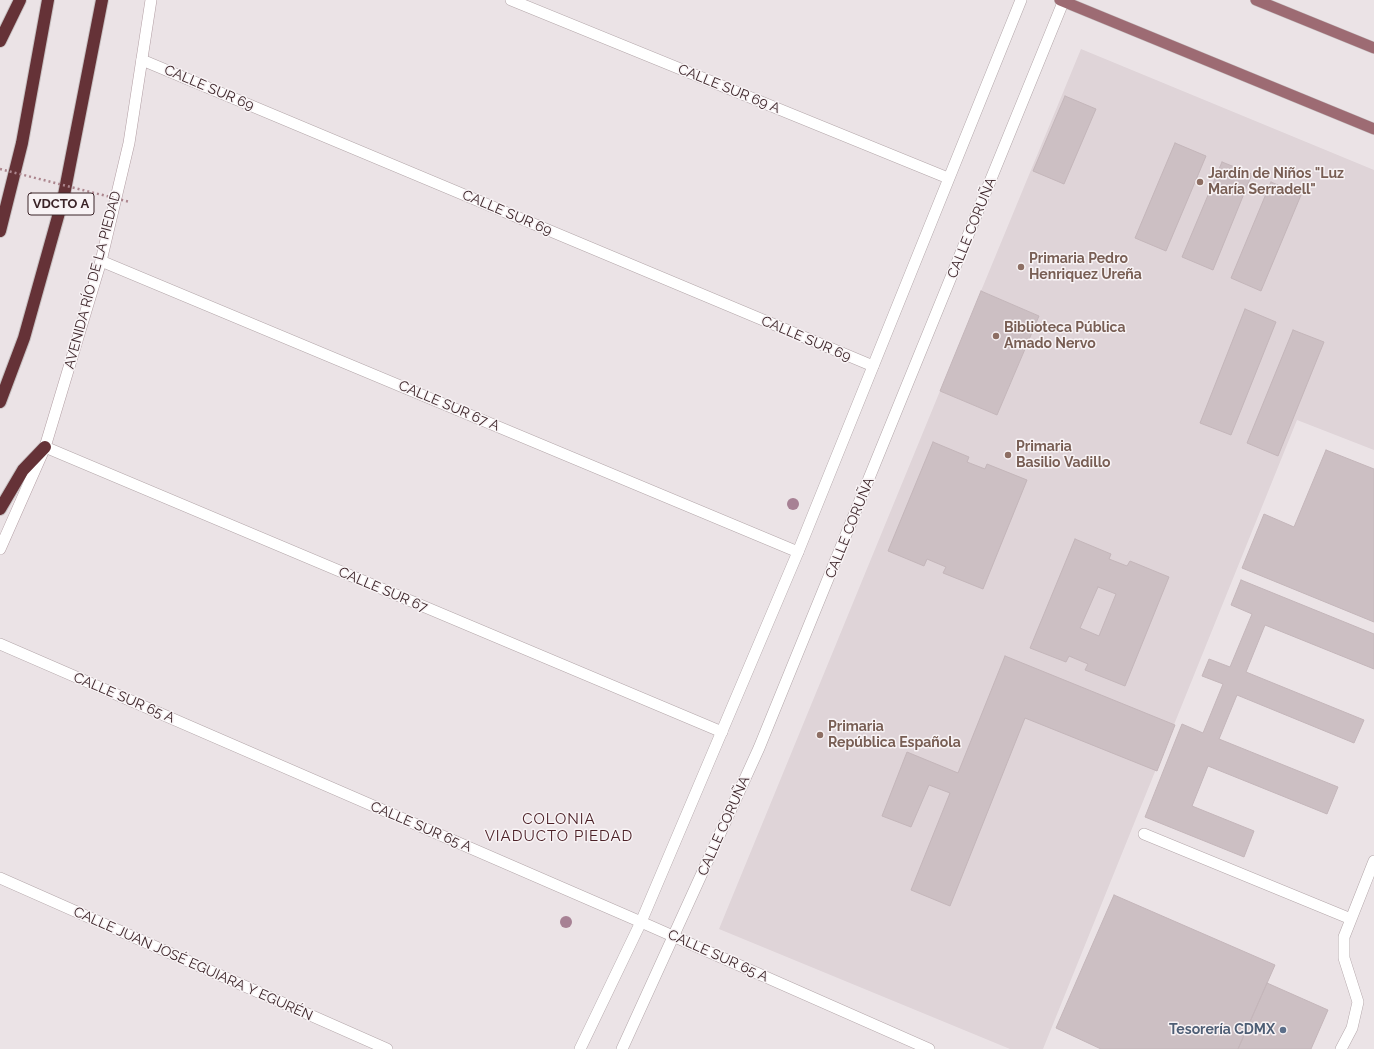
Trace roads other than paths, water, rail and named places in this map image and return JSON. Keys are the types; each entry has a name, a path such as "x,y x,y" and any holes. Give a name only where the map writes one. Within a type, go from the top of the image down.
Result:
{"highway":[{"path":"0,41 20,0"},
{"name":"VDCTO A","path":"0,231 22,143 48,0"},
{"name":"VDCTO A","path":"0,402 24,338 64,195 102,0"},
{"path":"0,509 23,470 45,447"}],"main road":[{"path":"1062,0 1374,129"},
{"path":"1256,0 1374,48"}],"street":[{"name":"AVENIDA RÍO DE LA PIEDAD","path":"0,549 45,447 101,261 129,142 151,0"},
{"name":"CALLE SUR 69 A","path":"511,0 948,178"},
{"path":"580,1049 641,922 798,552 1021,0"},
{"name":"CALLE CORUÑA","path":"622,1049 759,748 1062,0"},
{"name":"CALLE SUR 69","path":"142,60 873,366"},
{"name":"CALLE SUR 67 A","path":"101,261 798,552"},
{"name":"CALLE SUR 67","path":"45,447 722,732"},
{"name":"CALLE SUR 65 A","path":"0,644 674,936 929,1049"},
{"path":"1144,834 1351,918"},
{"path":"1341,1049 1352,1028 1358,1002 1344,958 1344,937 1374,861"},
{"name":"CALLE JUAN JOSÉ EGUIARA Y EGURÉN","path":"0,878 387,1049"}],"place":[{"name":"Jardín de Niños \"Luz María Serradell\"","path":"1200,182"},
{"name":"Primaria Pedro Henriquez Ureña","path":"1021,267"},
{"name":"Biblioteca Pública Amado Nervo","path":"996,336"},
{"name":"Primaria Basilio Vadillo","path":"1008,455"},
{"name":"Primaria República Española","path":"820,735"},
{"name":"Tesorería CDMX","path":"1283,1030"}],"district":[{"name":"COLONIA VIADUCTO PIEDAD","path":"559,828"}]}
